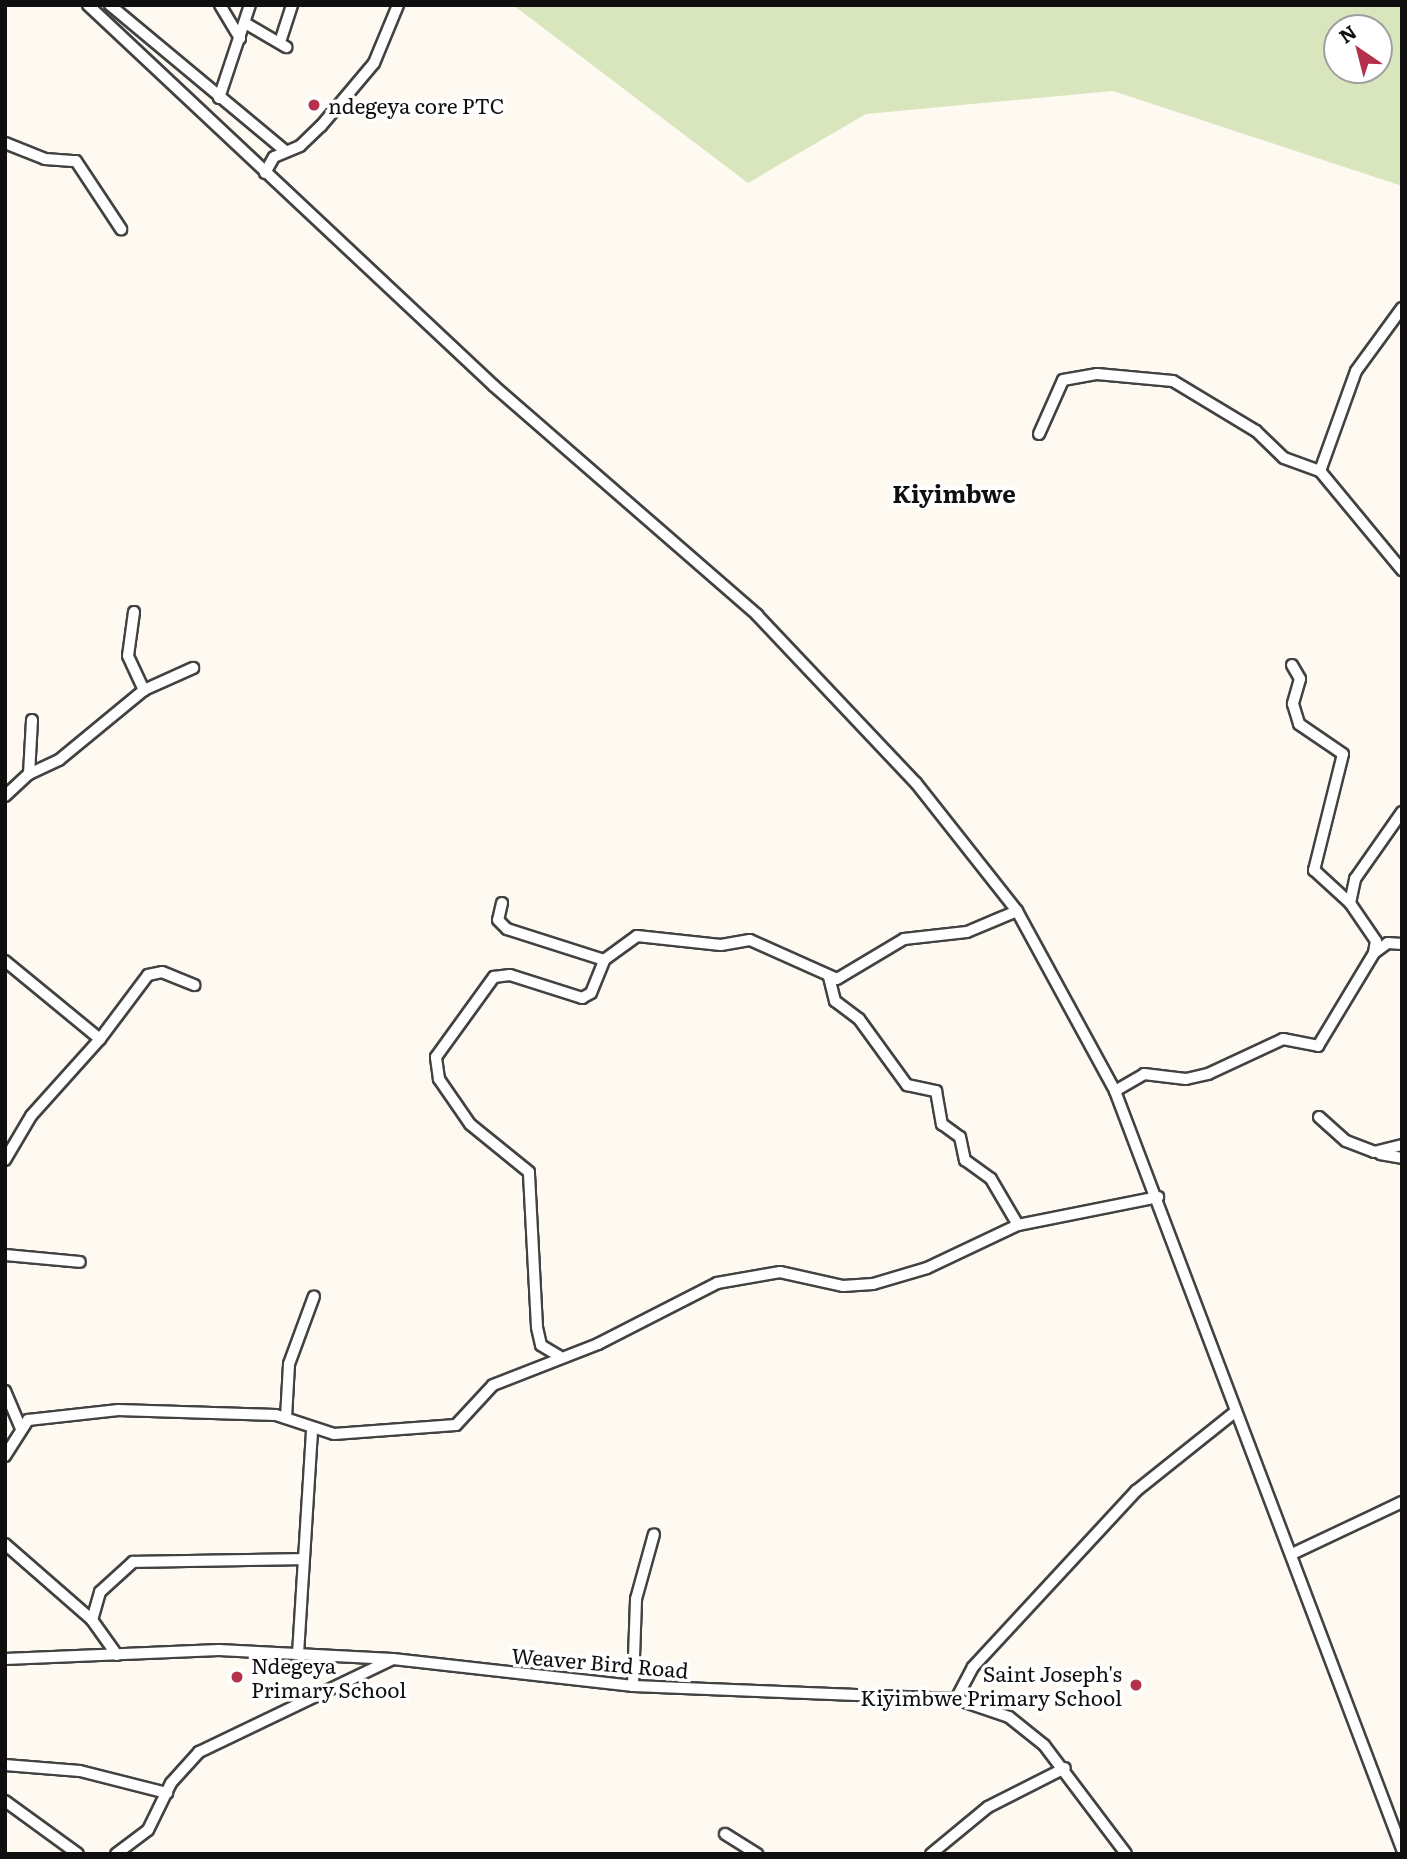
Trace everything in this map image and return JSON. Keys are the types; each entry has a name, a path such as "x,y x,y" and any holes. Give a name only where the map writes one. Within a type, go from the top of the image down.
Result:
{"street":[{"path":"88,5 265,173 757,615 916,783 1017,911 1115,1091 1158,1197 1235,1412 1292,1554 1402,1849"},
{"path":"110,5 285,151"},
{"path":"220,5 240,38"},
{"path":"219,98 221,76 240,38 250,5"},
{"path":"246,23 283,43 292,5"},
{"path":"265,173 285,151 321,126 374,64 398,5"},
{"path":"5,143 45,159 76,161 121,229"},
{"path":"1320,471 1356,371 1402,308"},
{"path":"1040,434 1063,380 1141,377 1172,381 1256,431 1284,458 1320,471 1402,570"},
{"path":"134,612 128,656 144,691"},
{"path":"1115,1091 1144,1074 1186,1079 1208,1074 1283,1039 1318,1046 1374,953 1376,941 1350,903 1314,870 1343,754 1299,724 1293,704 1300,679 1292,665"},
{"path":"5,796 29,774 59,760 144,691 193,668"},
{"path":"29,774 32,720"},
{"path":"1350,903 1355,878 1402,813"},
{"path":"502,903 498,920 507,929 604,960"},
{"path":"559,1356 541,1345 537,1327 528,1172 470,1124 439,1079 436,1057 494,977 510,975 582,998 591,993 604,960 637,936 721,945 750,940 829,977 842,978 904,939 943,938 1017,911"},
{"path":"1374,953 1388,943 1402,944"},
{"path":"5,961 100,1039"},
{"path":"5,1160 31,1116 100,1039 148,975 162,972 195,985"},
{"path":"829,977 835,1001 859,1019 906,1085 936,1091 942,1124 960,1137 965,1160 991,1179 1018,1225"},
{"path":"1320,1117 1346,1141 1374,1153 1402,1158"},
{"path":"1374,1153 1402,1145"},
{"path":"5,1456 20,1427 40,1417 118,1410 286,1418 312,1430 334,1434 456,1425 493,1385 640,1324 717,1283 780,1272 843,1286 873,1284 927,1268 1018,1225 1158,1197"},
{"path":"5,1255 80,1262"},
{"path":"286,1418 289,1364 314,1296"},
{"path":"5,1391 20,1427"},
{"path":"956,1699 972,1667 1136,1491 1235,1412"},
{"path":"298,1654 312,1430"},
{"path":"1292,1554 1402,1503"},
{"path":"633,1686 636,1599 654,1534"},
{"path":"5,1544 92,1620 117,1655"},
{"path":"92,1620 100,1592 133,1562 303,1559"},
{"name":"Weaver Bird Road","path":"5,1659 298,1654 393,1659 633,1686 956,1699 1009,1717 1065,1768 1126,1854"},
{"path":"116,1854 148,1830 167,1793 200,1752 393,1659"},
{"path":"5,1765 80,1770 167,1793"},
{"path":"932,1854 988,1807 1065,1768"},
{"path":"5,1801 78,1854"},
{"path":"725,1834 757,1854"}],"green space":[{"path":"513,5 1402,5 1402,186 1113,91 866,114 748,183"}],"place":[{"name":"ndegeya core PTC","path":"314,105"},
{"name":"Ndegeya Primary School","path":"237,1677"},
{"name":"Saint Joseph's Kiyimbwe Primary School","path":"1136,1685"}],"district":[{"name":"Kiyimbwe","path":"954,493"}]}
